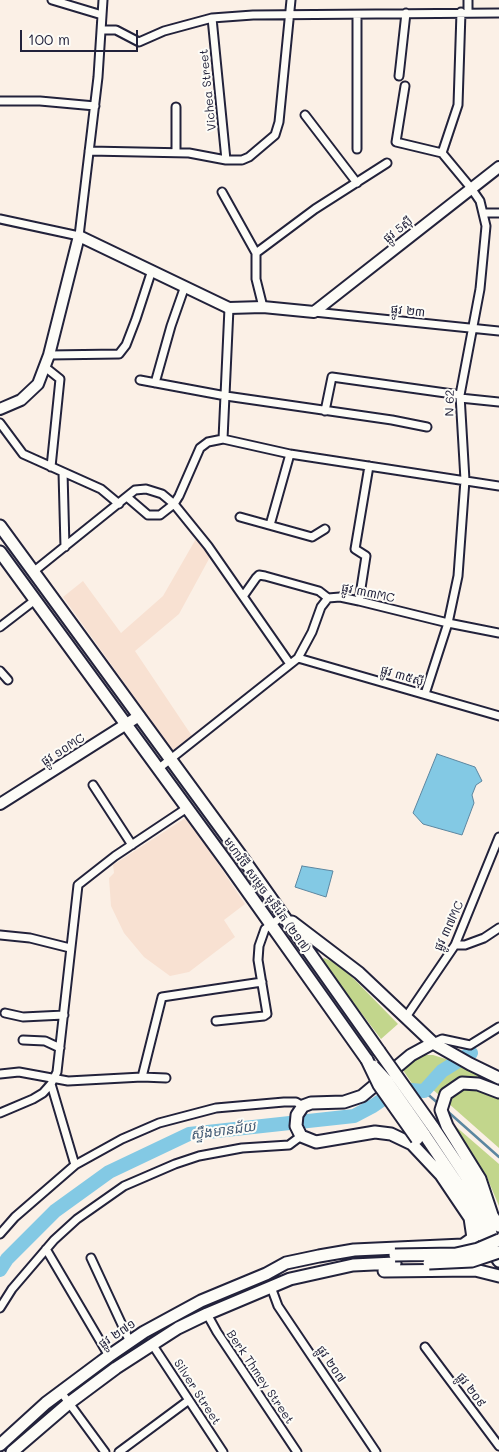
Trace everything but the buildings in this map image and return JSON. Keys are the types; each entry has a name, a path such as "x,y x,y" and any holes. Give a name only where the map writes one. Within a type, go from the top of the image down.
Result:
{"main road":[{"name":"មហាវិថី សម្តេច មុនីរ៉េត (២១៧)","path":"0,526 284,915 379,1051 425,1133 443,1177 499,1261"},
{"name":"មហាវិថី សម្តេច មុនីរ៉េត (២១៧)","path":"0,552 271,924 367,1060 386,1080 425,1133 492,1215 496,1233"},
{"path":"284,915 353,968 433,1043 499,1078"},
{"path":"433,1043 411,1055 362,1096 344,1102 311,1103 303,1106 296,1120 301,1136 316,1142 375,1132 391,1134 412,1144 443,1177"},
{"path":"474,1066 499,1067"},
{"path":"492,1215 480,1179 447,1126 441,1110 442,1101 446,1094 456,1086 469,1082 499,1092"},
{"path":"12,1452 69,1403 152,1344 207,1314 290,1279 321,1271 395,1259 456,1254 478,1249 496,1233 425,1133"},
{"path":"266,1274 286,1263 333,1253 368,1249 463,1244 473,1238 470,1218"},
{"path":"266,1274 353,1258 472,1261 499,1252"},
{"path":"271,1288 366,1272 475,1270 499,1276"},
{"name":"ផ្លូវ ២៧១","path":"0,1445 61,1392 108,1356 201,1301 266,1274"}],"street":[{"path":"52,0 102,15"},
{"path":"0,409 21,400 38,384 49,354 79,236 95,106 102,0"},
{"path":"89,151 176,152 201,154 226,160 242,160 249,157 275,135 279,122 291,0"},
{"path":"405,86 396,142 442,154 458,106 464,12 468,0"},
{"path":"101,30 116,30 139,42 171,29 212,18 253,15 358,16 406,13 499,13"},
{"path":"399,76 406,13"},
{"path":"356,149 358,16"},
{"name":"Vichea Street","path":"212,18 226,160"},
{"path":"0,102 40,101 95,106"},
{"path":"176,107 176,152"},
{"path":"305,116 357,183"},
{"name":"N 62","path":"425,694 448,623 458,576 465,480 460,397 484,256 484,213 471,188 442,154"},
{"path":"256,253 315,209 387,164"},
{"name":"ផ្លូវ 5ស៊ី","path":"314,312 499,167"},
{"path":"222,192 256,253 256,278 262,307"},
{"path":"484,213 499,213"},
{"path":"0,218 79,236 229,308 262,307 314,312"},
{"path":"49,354 119,354 132,328 152,270"},
{"path":"155,383 171,326 186,286"},
{"path":"223,439 229,308"},
{"name":"ផ្លូវ ២៣","path":"314,312 499,331"},
{"path":"45,367 59,376 60,383 50,467"},
{"path":"325,411 332,377 499,402"},
{"path":"140,380 226,396 392,420 427,427"},
{"path":"0,423 23,454 101,489 119,504"},
{"path":"127,497 148,515 160,515 174,504 200,448 208,442 223,439 290,454 499,486"},
{"path":"270,525 290,454"},
{"path":"359,601 366,556 355,548 369,466"},
{"path":"63,472 65,547"},
{"path":"33,572 134,490 146,489 162,494 174,504 244,595 290,664"},
{"path":"240,517 312,537 325,529"},
{"name":"ផ្លូវ ៣៣MC","path":"244,595 259,575 319,591 328,598 340,597 448,623 499,633"},
{"path":"158,769 298,658 312,632 321,607 328,598"},
{"path":"0,627 35,600"},
{"name":"ផ្លូវ ៣៥ស៊ី","path":"298,658 499,716"},
{"path":"0,671 8,680"},
{"name":"ផ្លូវ ១០MC","path":"0,804 139,716"},
{"path":"93,786 132,845"},
{"path":"75,1165 52,1081 60,1048 78,885 132,845 187,808"},
{"name":"ផ្លូវ ៣៧MC","path":"406,1017 455,945 499,837"},
{"path":"216,1021 264,1016 267,1014 259,946 261,936 271,924 284,915"},
{"path":"455,945 465,945 484,938 499,928"},
{"path":"0,935 30,938 70,948"},
{"path":"142,1077 162,997 262,982"},
{"path":"5,1013 23,1017 64,1015"},
{"path":"433,1043 442,1039 470,1045 499,1027"},
{"path":"23,1040 45,1041 60,1048"},
{"path":"0,1074 19,1072 52,1081 142,1077 166,1078"},
{"path":"0,1112 34,1100 52,1081"},
{"path":"0,1234 15,1217 75,1165 122,1139 159,1123 216,1108 284,1102 296,1102 303,1106"},
{"path":"0,1308 12,1288 46,1249 77,1219 109,1195 143,1176 199,1156 242,1148 289,1145 301,1136"},
{"path":"46,1249 108,1356"},
{"path":"91,1258 130,1342"},
{"name":"ផ្លូវ ២០៧","path":"271,1288 278,1306 376,1452"},
{"name":"Berk Thmey Street","path":"207,1314 297,1452"},
{"name":"Silver Street","path":"152,1344 223,1452"},
{"name":"ផ្លូវ ២០៩","path":"425,1347 499,1446"},
{"path":"61,1392 105,1452"},
{"path":"119,1452 189,1400"}],"shaded area":[{"path":"197,537 205,546 210,557 179,614 135,651 192,736 173,751 63,597 83,581 121,633 163,596"},
{"path":"187,817 245,904 224,920 235,937 189,972 170,976 144,957 124,933 111,906 109,878 114,873 113,865"}],"green space":[{"path":"324,958 336,963 354,979 398,1024 381,1039 321,960"},
{"path":"421,1055 433,1055 449,1060 439,1067 421,1086 413,1085 403,1070"},
{"path":"458,1065 499,1084 499,1148 431,1088"},
{"path":"454,1125 499,1164 499,1206 486,1175"}],"water":[{"path":"437,754 475,767 482,781 476,785 472,795 474,803 462,835 423,824 413,813"},
{"path":"302,866 333,871 326,897 295,887"}],"waterway":[{"name":"ស្ទឹងមានជ័យ","path":"0,1270 7,1259 55,1211 109,1172 189,1134 354,1116 398,1089 424,1091 442,1071 471,1053"},
{"path":"424,1091 440,1105"},
{"path":"446,1110 499,1157"}]}
